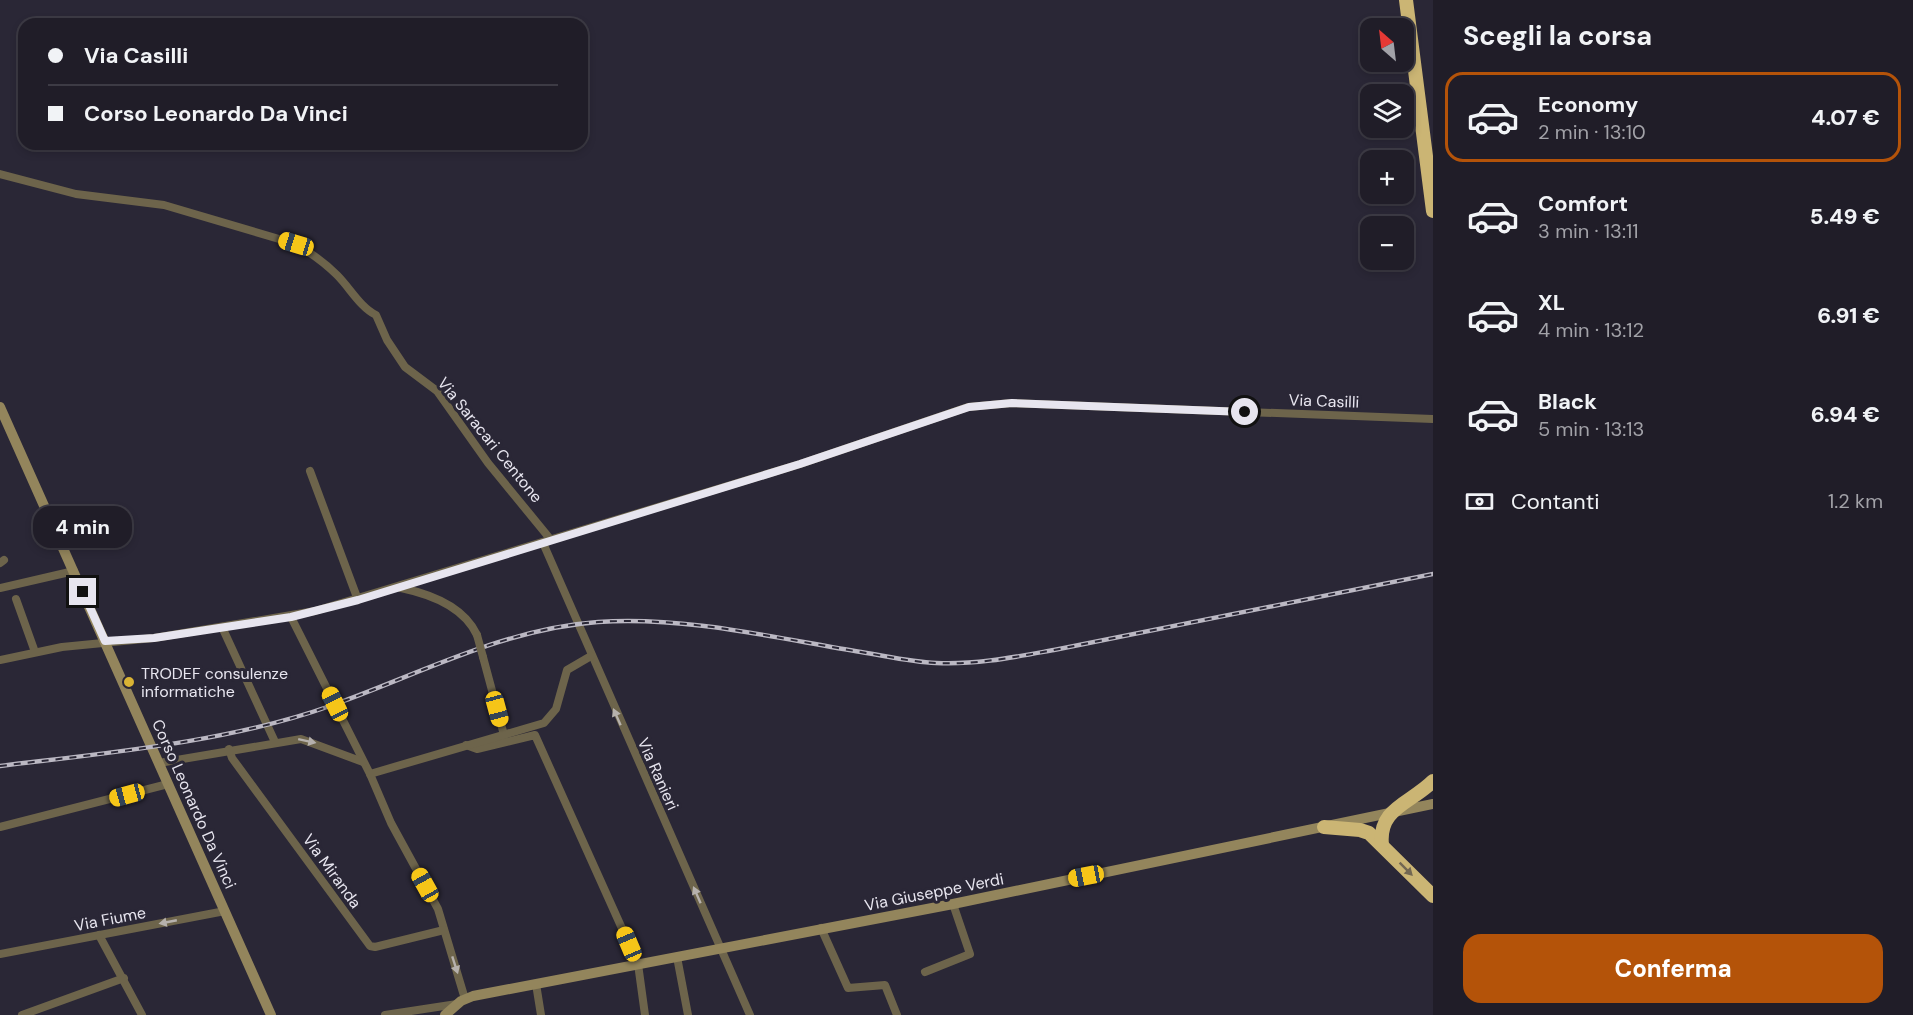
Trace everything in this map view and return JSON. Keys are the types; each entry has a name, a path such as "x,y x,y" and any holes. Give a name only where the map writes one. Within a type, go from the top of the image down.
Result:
{"highway":[{"path":"1406,0 1433,211"},
{"path":"1382,845 1381,830 1390,813 1418,795 1433,781"},
{"path":"1324,828 1360,830 1369,833 1433,896"}],"street":[{"name":"Via Saracari Centone","path":"0,174 76,194 164,204 296,244 306,250 336,274 367,310 376,315 387,340 405,367 437,391 547,542"},
{"name":"Via Casilli","path":"1,658 105,641 154,638 291,617 358,600 800,464 969,407 986,404 1433,419"},
{"name":"Corso Leonardo Da Vinci","path":"0,407 271,1015"},
{"path":"310,471 358,600"},
{"name":"Via Ranieri","path":"547,542 591,657 750,1015"},
{"path":"0,588 74,571"},
{"path":"399,587 455,609 466,617 477,635 504,735"},
{"path":"16,599 35,652"},
{"path":"291,617 370,774 391,823 438,909 461,1002"},
{"path":"222,627 275,742"},
{"path":"370,774 544,723 556,709 567,670 591,657"},
{"path":"466,745 477,749 535,735 638,964 645,1015"},
{"path":"159,763 229,749 307,740 363,762"},
{"name":"Via Miranda","path":"229,749 232,758 370,946 375,947 444,930"},
{"path":"0,827 168,784"},
{"name":"Via Giuseppe Verdi","path":"461,1002 536,984 953,904 1433,804"},
{"path":"925,972 970,954 953,904"},
{"name":"Via Fiume","path":"0,954 225,911"},
{"path":"821,928 848,988 885,985 897,1015"},
{"path":"99,935 142,1015"},
{"path":"677,957 688,1015"},
{"path":"22,1015 124,978"},
{"path":"536,984 541,1015"},
{"path":"385,1015 461,1002"},
{"path":"445,1015 461,1002"}],"railway":[{"path":"0,766 167,745 251,729 330,706 494,643 563,626 631,621 697,625 908,660 966,663 1054,650 1433,574"}],"place":[{"name":"TRODEF consulenze informatiche","path":"129,682"}],"route":[{"path":"83,592 105,641 154,638 260,622 291,617 358,600 800,464 969,407 1012,403 1245,412"}]}
